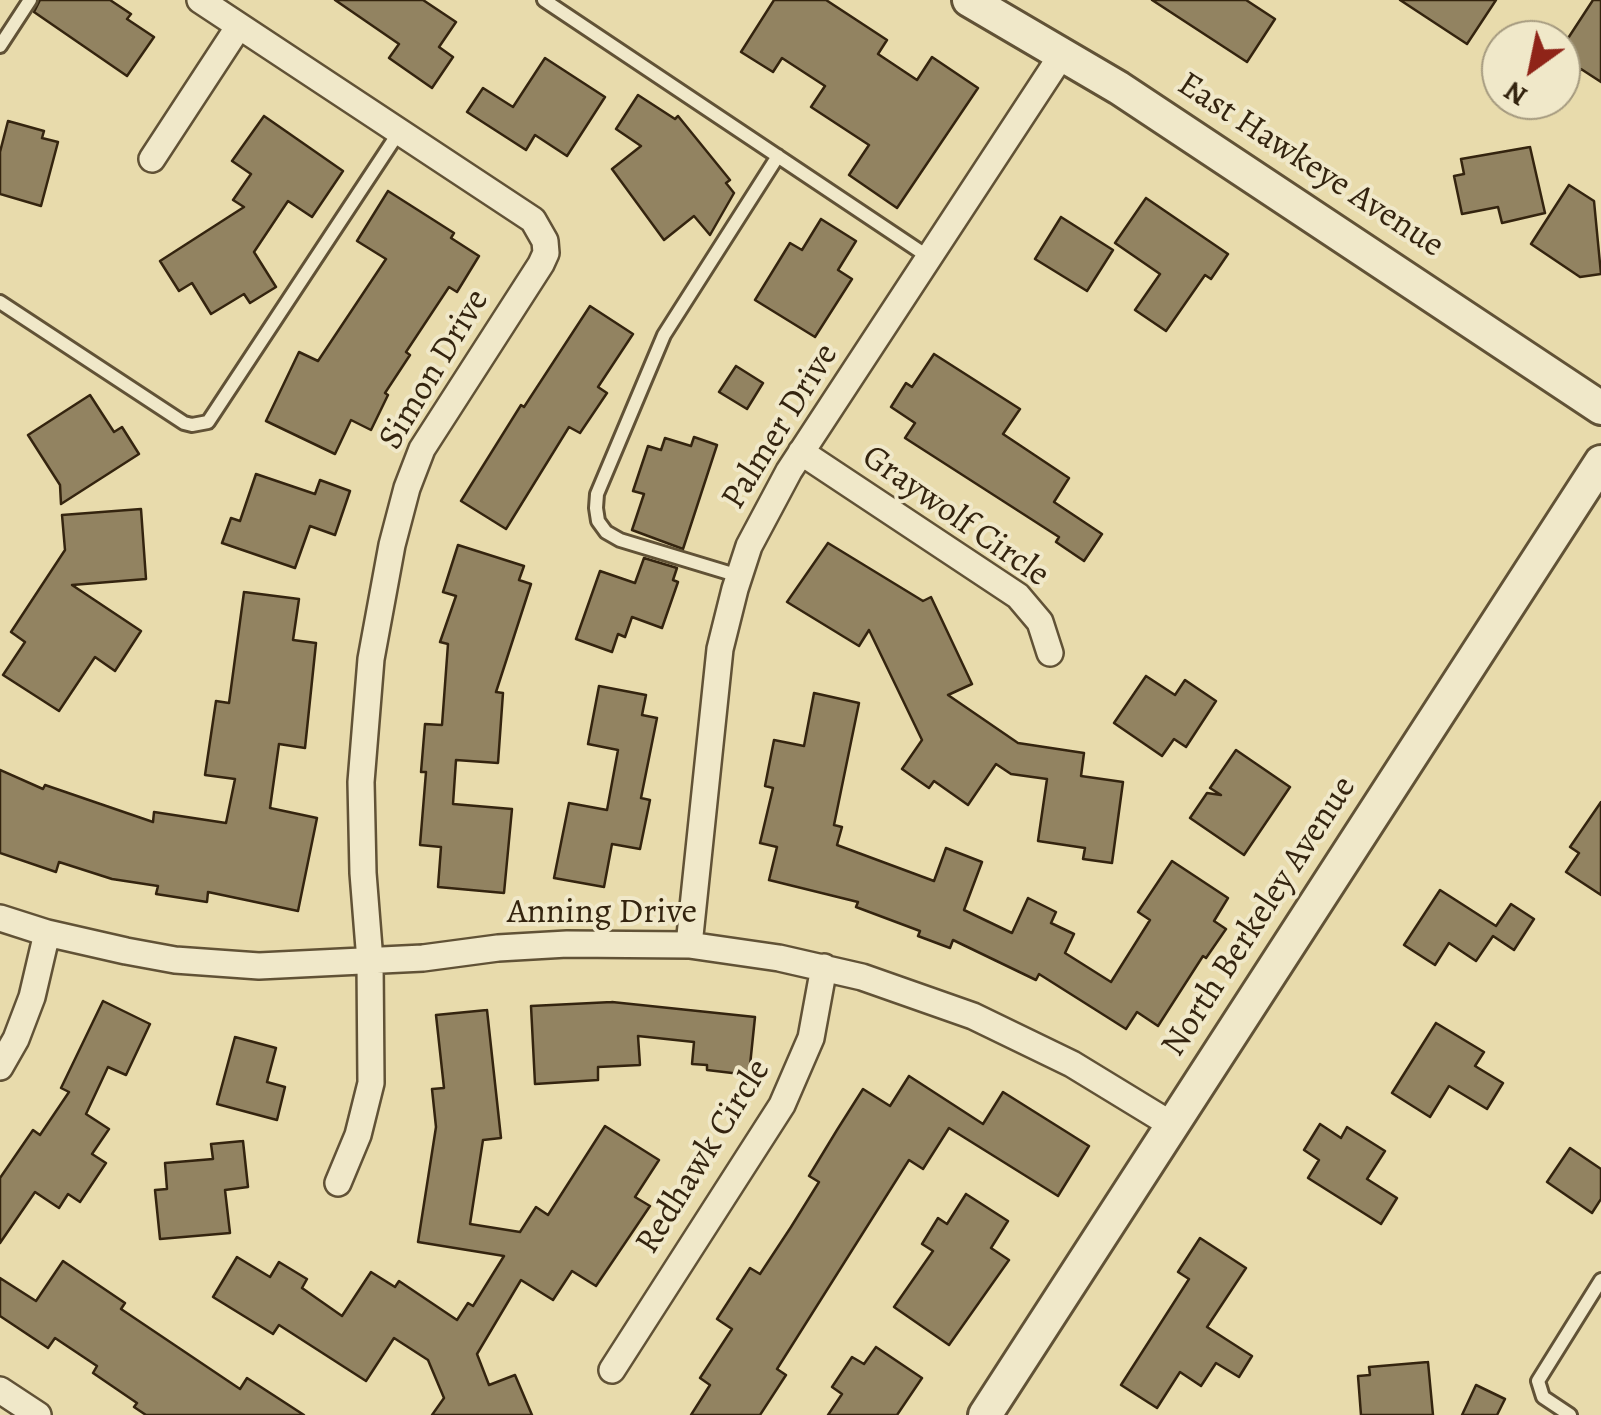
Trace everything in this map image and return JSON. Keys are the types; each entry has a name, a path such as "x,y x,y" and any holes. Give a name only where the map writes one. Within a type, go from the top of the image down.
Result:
{"street":[{"name":"Simon Drive","path":"200,0 533,220 545,240 541,264 433,430 414,469 398,521 373,646 362,749 362,857 370,962"},
{"name":"East Hawkeye Avenue","path":"969,0 1135,98 1601,408"},
{"path":"152,159 239,26"},
{"name":"Palmer Drive","path":"689,945 718,665 739,576 771,502 801,452 1061,56"},
{"name":"Graywolf Circle","path":"801,452 1018,596 1040,622 1050,653"},
{"name":"North Berkeley Avenue","path":"984,1415 1601,462"},
{"name":"Anning Drive","path":"0,918 126,952 216,964 285,967 370,962 534,945 689,945 824,968 912,994 1007,1031 1072,1064 1172,1126"},
{"path":"0,1068 32,996 47,933"},
{"path":"338,1183 358,1135 371,1082 370,962"},
{"name":"Redhawk Circle","path":"612,1370 782,1105 812,1038 824,968"},
{"path":"0,1390 38,1415"}],"lane":[{"path":"0,46 30,0"},
{"path":"544,0 930,258"},
{"path":"0,302 184,422 208,422 399,132"},
{"path":"739,576 620,540 606,532 598,521 596,508 598,494 664,335 778,156"},
{"path":"1570,1415 1544,1396 1538,1380 1601,1280"}],"building":[{"path":"40,0 110,0 131,14 127,19 154,37 127,76 34,12"},
{"path":"335,0 423,0 456,22 439,47 453,57 432,88 389,58 399,44"},
{"path":"774,0 826,0 887,40 878,54 917,80 932,57 978,88 897,208 849,175 869,145 811,107 825,86 782,58 773,72 741,52"},
{"path":"1152,0 1246,0 1275,19 1247,62"},
{"path":"1400,0 1496,0 1467,44"},
{"path":"1593,0 1601,0 1601,82 1581,69 1580,20"},
{"path":"545,58 605,97 567,156 535,135 526,150 467,112 483,88 513,107"},
{"path":"638,95 675,119 678,116 730,180 726,183 734,193 710,235 694,216 664,240 612,169 641,146 616,129"},
{"path":"264,116 343,171 312,217 288,201 254,252 276,287 250,303 244,294 211,314 192,283 179,291 160,261 244,207 233,200 251,174 232,161"},
{"path":"8,121 44,131 42,138 58,142 41,206 0,194 0,152"},
{"path":"1530,147 1545,213 1502,223 1498,207 1462,214 1454,176 1464,174 1461,159"},
{"path":"1569,185 1594,201 1601,274 1580,277 1531,244"},
{"path":"388,191 454,233 451,238 479,256 457,292 449,287 406,352 410,355 385,393 388,395 371,430 351,420 335,454 266,421 299,352 318,361 386,259 357,241"},
{"path":"1146,198 1228,254 1211,279 1205,275 1166,331 1135,310 1160,274 1115,243"},
{"path":"1061,217 1113,250 1087,291 1035,259"},
{"path":"821,219 856,241 838,270 852,279 815,337 755,300 790,243 802,250"},
{"path":"590,306 633,334 598,387 607,393 580,433 569,427 506,529 461,501"},
{"path":"934,354 1020,409 1003,434 1069,478 1054,502 1102,534 1084,561 1056,542 1059,537 905,438 915,423 891,407 906,383 912,387"},
{"path":"736,366 763,383 747,409 719,392"},
{"path":"90,395 114,432 122,427 139,454 61,504 60,485 28,435"},
{"path":"694,437 717,445 683,549 632,530 644,494 633,491 648,446 661,450 665,438 691,446"},
{"path":"256,474 315,494 320,480 350,491 335,535 310,526 295,568 222,543 231,518 240,521"},
{"path":"141,509 146,579 72,585 141,631 115,671 95,657 59,711 3,675 25,642 11,632 65,550 62,515"},
{"path":"828,543 923,601 931,597 972,684 948,695 1018,743 1084,753 1081,776 1123,782 1112,863 1083,859 1085,848 1038,841 1047,779 1011,774 996,764 968,805 934,781 929,788 902,769 922,740 869,630 859,646 787,602"},
{"path":"458,545 524,566 519,580 531,584 496,692 503,693 498,763 456,760 453,804 512,809 504,893 438,887 441,847 420,845 425,724 442,725 448,644 440,642 456,596 443,592"},
{"path":"644,558 677,568 673,580 678,582 662,628 632,617 625,637 618,634 612,652 576,639 600,571 635,583"},
{"path":"244,592 299,599 293,640 316,643 305,748 279,744 270,808 317,818 298,911 208,892 207,902 156,894 158,886 112,879 59,862 56,872 0,853 0,770 43,789 45,785 153,822 154,812 226,823 235,779 205,775 216,701 229,703"},
{"path":"1146,676 1175,695 1185,680 1216,701 1186,747 1174,739 1162,756 1114,723"},
{"path":"599,686 646,695 642,715 657,718 641,798 650,800 640,849 612,844 604,887 554,878 569,803 607,810 618,750 588,744"},
{"path":"814,693 859,703 834,825 842,827 837,845 934,881 946,848 982,862 964,910 1012,933 1028,898 1056,912 1051,923 1074,934 1065,953 1111,982 1150,920 1138,912 1172,861 1228,898 1214,921 1226,929 1206,958 1203,956 1158,1026 1137,1012 1126,1029 1039,974 1036,980 953,940 950,948 918,936 920,931 856,907 858,902 769,880 777,847 760,843 773,788 765,786 774,740 804,746"},
{"path":"1236,750 1290,787 1244,855 1190,818 1207,793 1221,795 1210,788"},
{"path":"1601,802 1601,895 1566,872 1579,853 1570,847"},
{"path":"1440,890 1496,926 1511,904 1534,919 1514,950 1493,936 1476,961 1449,943 1435,965 1404,945"},
{"path":"103,1001 150,1024 126,1075 108,1067 86,1114 109,1129 92,1154 106,1163 80,1202 68,1194 59,1208 35,1192 0,1243 0,1178 33,1130 40,1135 69,1092 61,1088"},
{"path":"612,1002 755,1017 749,1075 707,1070 707,1065 692,1064 694,1042 638,1036 640,1065 598,1067 598,1080 535,1084 531,1006"},
{"path":"487,1010 501,1138 483,1140 470,1224 520,1232 536,1207 548,1215 605,1126 659,1160 635,1197 650,1206 596,1286 572,1271 553,1300 521,1280 477,1354 489,1385 515,1375 532,1415 432,1415 444,1398 428,1360 394,1338 366,1381 279,1325 273,1334 213,1297 237,1257 270,1277 279,1262 307,1279 302,1288 342,1316 371,1272 395,1287 399,1281 457,1320 468,1303 473,1306 504,1256 418,1242 436,1127 432,1089 444,1088 436,1015"},
{"path":"1436,1023 1484,1052 1475,1066 1503,1083 1487,1109 1449,1086 1430,1117 1392,1093"},
{"path":"235,1037 276,1048 267,1082 285,1087 277,1120 217,1104"},
{"path":"909,1076 983,1124 1003,1092 1089,1146 1058,1196 949,1128 923,1169 909,1160 777,1369 786,1375 760,1415 691,1415 710,1385 700,1378 732,1329 717,1319 750,1268 760,1274 791,1227 819,1182 809,1176 863,1089 890,1106"},
{"path":"1320,1124 1341,1138 1347,1127 1385,1151 1367,1179 1397,1198 1381,1224 1308,1178 1319,1160 1304,1150"},
{"path":"243,1141 248,1187 225,1190 230,1233 160,1239 155,1190 167,1189 165,1163 213,1159 211,1144"},
{"path":"1570,1148 1601,1169 1601,1199 1592,1213 1547,1182"},
{"path":"966,1194 1008,1221 991,1248 1009,1260 949,1345 894,1307 933,1251 922,1244 938,1218 947,1224"},
{"path":"1200,1238 1246,1268 1207,1327 1252,1356 1239,1377 1216,1363 1201,1386 1180,1372 1157,1408 1121,1385 1189,1279 1178,1272"},
{"path":"63,1261 125,1303 121,1309 240,1389 247,1378 304,1415 146,1415 134,1407 137,1403 93,1373 97,1366 55,1338 48,1348 0,1316 0,1278 36,1301"},
{"path":"876,1347 922,1378 897,1415 828,1415 842,1394 832,1387 852,1357 864,1364"},
{"path":"1428,1362 1433,1415 1361,1415 1358,1376 1370,1375 1369,1367"},
{"path":"1476,1385 1505,1399 1497,1415 1462,1415"}]}
